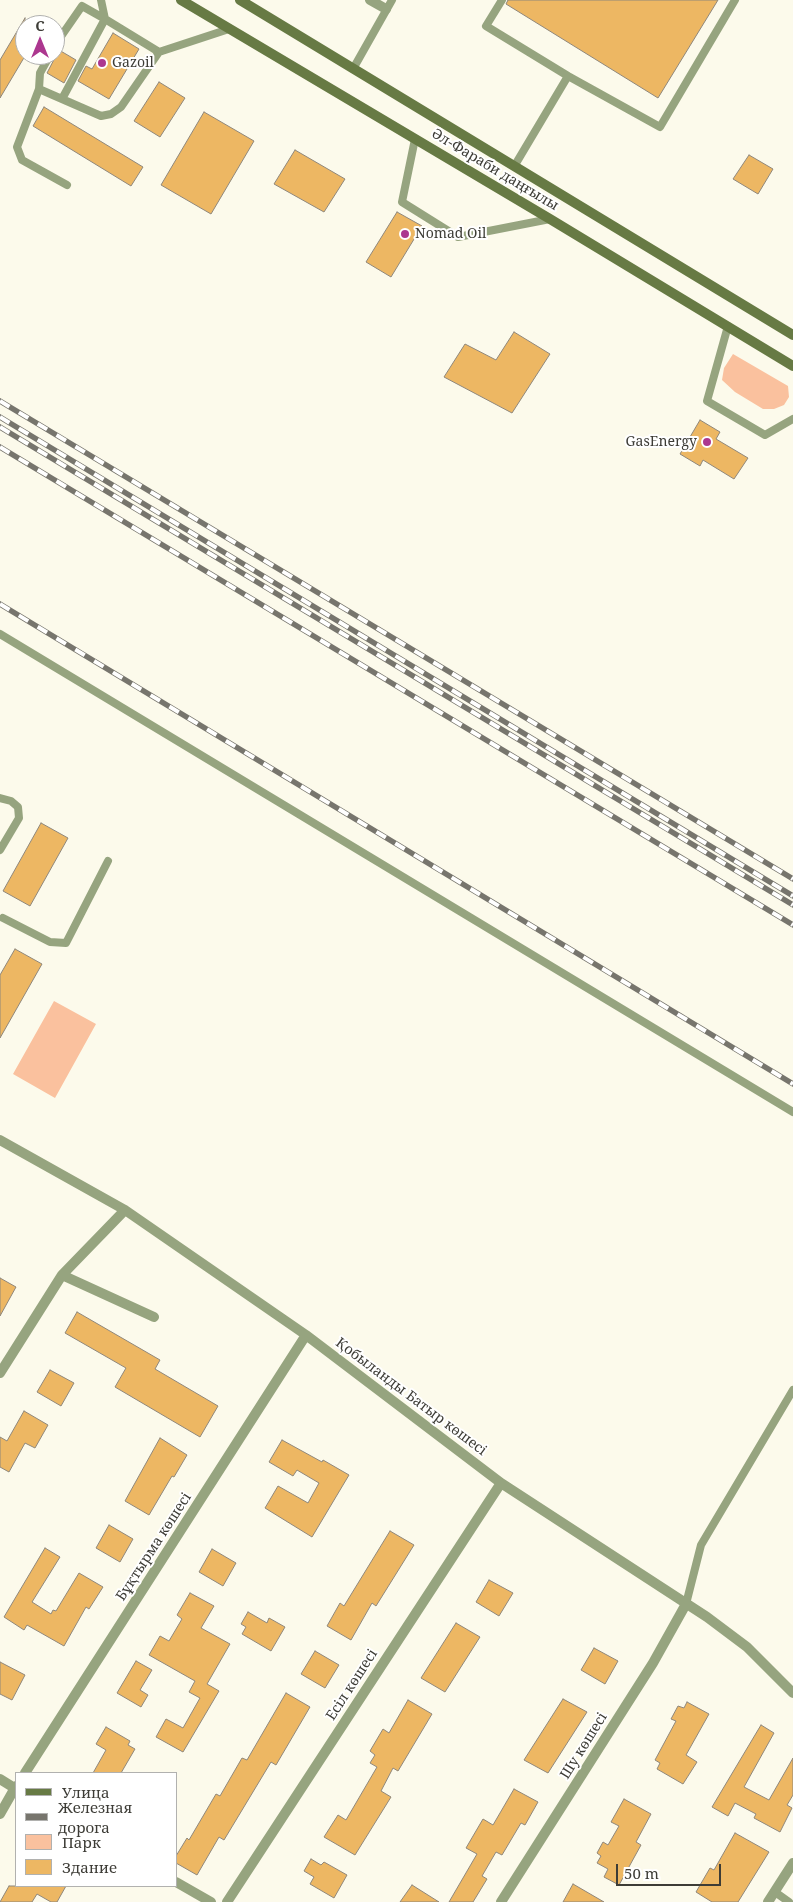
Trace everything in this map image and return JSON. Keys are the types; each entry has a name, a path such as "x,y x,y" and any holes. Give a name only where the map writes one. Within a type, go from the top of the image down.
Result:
{"main road":[{"name":"Әл-Фараби даңғылы","path":"181,0 550,218 793,366"},
{"name":"Әл-Фараби даңғылы","path":"240,0 793,335"}],"street":[{"path":"370,0 389,5"},
{"name":"Қобыланды Батыр көшесі","path":"0,1140 125,1210 306,1335 501,1483 686,1604 747,1647 793,1692"},
{"path":"0,1373 62,1275 125,1210"},
{"path":"62,1275 154,1317"},
{"name":"Бұқтырма көшесі","path":"26,1772 306,1335"},
{"name":"Есіл көшесі","path":"227,1902 501,1483"},
{"name":"Шу көшесі","path":"501,1902 653,1663 686,1604"},
{"path":"0,1779 15,1787"},
{"path":"0,1814 15,1790"},
{"path":"768,1902 793,1863"},
{"path":"178,1883 210,1902"}],"lane":[{"path":"75,0 159,52"},
{"path":"62,99 105,19 101,0"},
{"path":"502,0 486,26 568,76 660,127 735,0"},
{"path":"352,69 389,5"},
{"path":"65,31 82,6"},
{"path":"39,89 101,116 111,114 121,107 159,52 229,29"},
{"path":"44,65 40,73 39,89 18,140 18,154 22,160 67,185"},
{"path":"515,165 568,76"},
{"path":"415,139 402,202 458,236 550,218"},
{"path":"728,326 707,401 765,435 793,419"},
{"path":"0,634 793,1112"},
{"path":"0,798 11,801 18,807 19,818 0,850"},
{"path":"1,919 50,942 66,943 108,861"},
{"path":"686,1604 701,1545 793,1390"},
{"path":"775,1892 789,1902"}],"green space":[{"path":"733,354 788,386 789,397 784,405 774,409 763,409 735,392 722,380 724,368"},
{"path":"54,1001 96,1024 55,1098 13,1074"}],"building":[{"path":"508,0 718,0 658,98 506,4"},
{"path":"113,33 139,49 109,99 78,81 86,66 92,69"},
{"path":"15,35 15,65 20,65 0,98 0,60"},
{"path":"65,54 76,60 64,83 47,73 51,65 65,65"},
{"path":"159,82 185,98 160,137 134,121"},
{"path":"44,107 143,167 131,186 33,126"},
{"path":"204,112 254,141 211,214 161,185"},
{"path":"295,150 345,179 324,212 274,184"},
{"path":"749,155 773,169 758,194 733,179"},
{"path":"397,212 422,226 391,277 366,262"},
{"path":"514,332 550,354 512,413 444,377 465,344 496,360"},
{"path":"700,420 720,432 716,439 748,458 734,479 703,460 700,466 680,454"},
{"path":"41,823 68,838 30,906 3,891"},
{"path":"15,949 42,964 0,1038 0,975"},
{"path":"0,1278 16,1287 0,1316"},
{"path":"77,1312 160,1360 155,1369 218,1406 200,1437 115,1387 126,1368 65,1333"},
{"path":"50,1370 74,1383 61,1406 37,1392"},
{"path":"24,1411 48,1425 35,1448 25,1443 9,1472 0,1467 0,1437 7,1441"},
{"path":"160,1438 187,1455 149,1515 125,1501"},
{"path":"282,1440 349,1475 312,1537 265,1508 278,1486 308,1503 319,1483 297,1470 293,1476 269,1462"},
{"path":"109,1525 133,1539 120,1562 96,1548"},
{"path":"390,1531 414,1545 376,1606 372,1603 351,1640 327,1626 340,1603 344,1606"},
{"path":"45,1548 60,1557 32,1602 51,1614 53,1610 56,1611 79,1573 103,1587 89,1609 86,1607 64,1646 27,1625 24,1630 4,1617"},
{"path":"212,1549 236,1563 223,1586 199,1572"},
{"path":"489,1580 513,1593 499,1616 476,1602"},
{"path":"190,1593 214,1606 201,1628 230,1644 207,1684 219,1691 183,1752 156,1737 166,1719 183,1728 200,1698 189,1692 195,1681 149,1655 160,1636 169,1641 182,1619 177,1615"},
{"path":"248,1612 267,1623 269,1618 285,1627 271,1651 242,1634 246,1627 241,1624"},
{"path":"456,1623 480,1637 445,1692 421,1678"},
{"path":"594,1648 618,1661 605,1684 581,1670"},
{"path":"315,1651 339,1665 325,1688 301,1674"},
{"path":"136,1661 152,1670 140,1690 148,1695 141,1707 117,1693"},
{"path":"0,1662 25,1675 12,1700 0,1694"},
{"path":"286,1693 310,1707 276,1765 271,1762 224,1840 219,1837 197,1875 178,1864 178,1853 187,1838 189,1840 216,1794 220,1796 242,1758 247,1760"},
{"path":"563,1699 587,1712 548,1773 524,1760"},
{"path":"408,1700 432,1714 398,1771 393,1768 381,1791 391,1797 355,1855 324,1837 338,1815 346,1820 377,1767 370,1763 375,1755 370,1751 383,1729 389,1733"},
{"path":"687,1702 709,1714 686,1755 697,1762 683,1784 657,1769 660,1763 655,1760 676,1721 671,1719 678,1706 684,1708"},
{"path":"761,1725 774,1733 744,1787 769,1800 793,1758 793,1795 787,1805 792,1808 780,1832 754,1818 756,1814 735,1803 728,1816 712,1807"},
{"path":"106,1727 130,1741 128,1745 135,1749 122,1772 94,1772 106,1750 96,1744"},
{"path":"514,1789 538,1802 525,1825 521,1823 502,1855 496,1852 482,1876 487,1879 473,1902 449,1902 477,1854 466,1848 483,1819 493,1825"},
{"path":"624,1799 651,1814 636,1842 641,1845 619,1885 604,1877 608,1869 597,1863 601,1856 597,1853 603,1842 608,1845 619,1826 611,1822"},
{"path":"735,1833 769,1852 738,1902 712,1902 696,1892 710,1868 714,1870"},
{"path":"311,1859 321,1865 324,1862 347,1875 334,1898 310,1884 314,1877 304,1871"},
{"path":"573,1884 604,1902 563,1902"},
{"path":"412,1885 439,1902 400,1902"},
{"path":"9,1886 65,1887 57,1902 51,1902 37,1894 32,1902 0,1902"}],"railway":[{"path":"0,401 793,879"},
{"path":"0,417 793,896"},
{"path":"0,427 793,905"},
{"path":"0,447 793,925"},
{"path":"0,604 793,1084"}],"place":[{"name":"Gazoil","path":"102,63"},
{"name":"Nomad Oil","path":"405,234"},
{"name":"GasEnergy","path":"707,442"}]}
